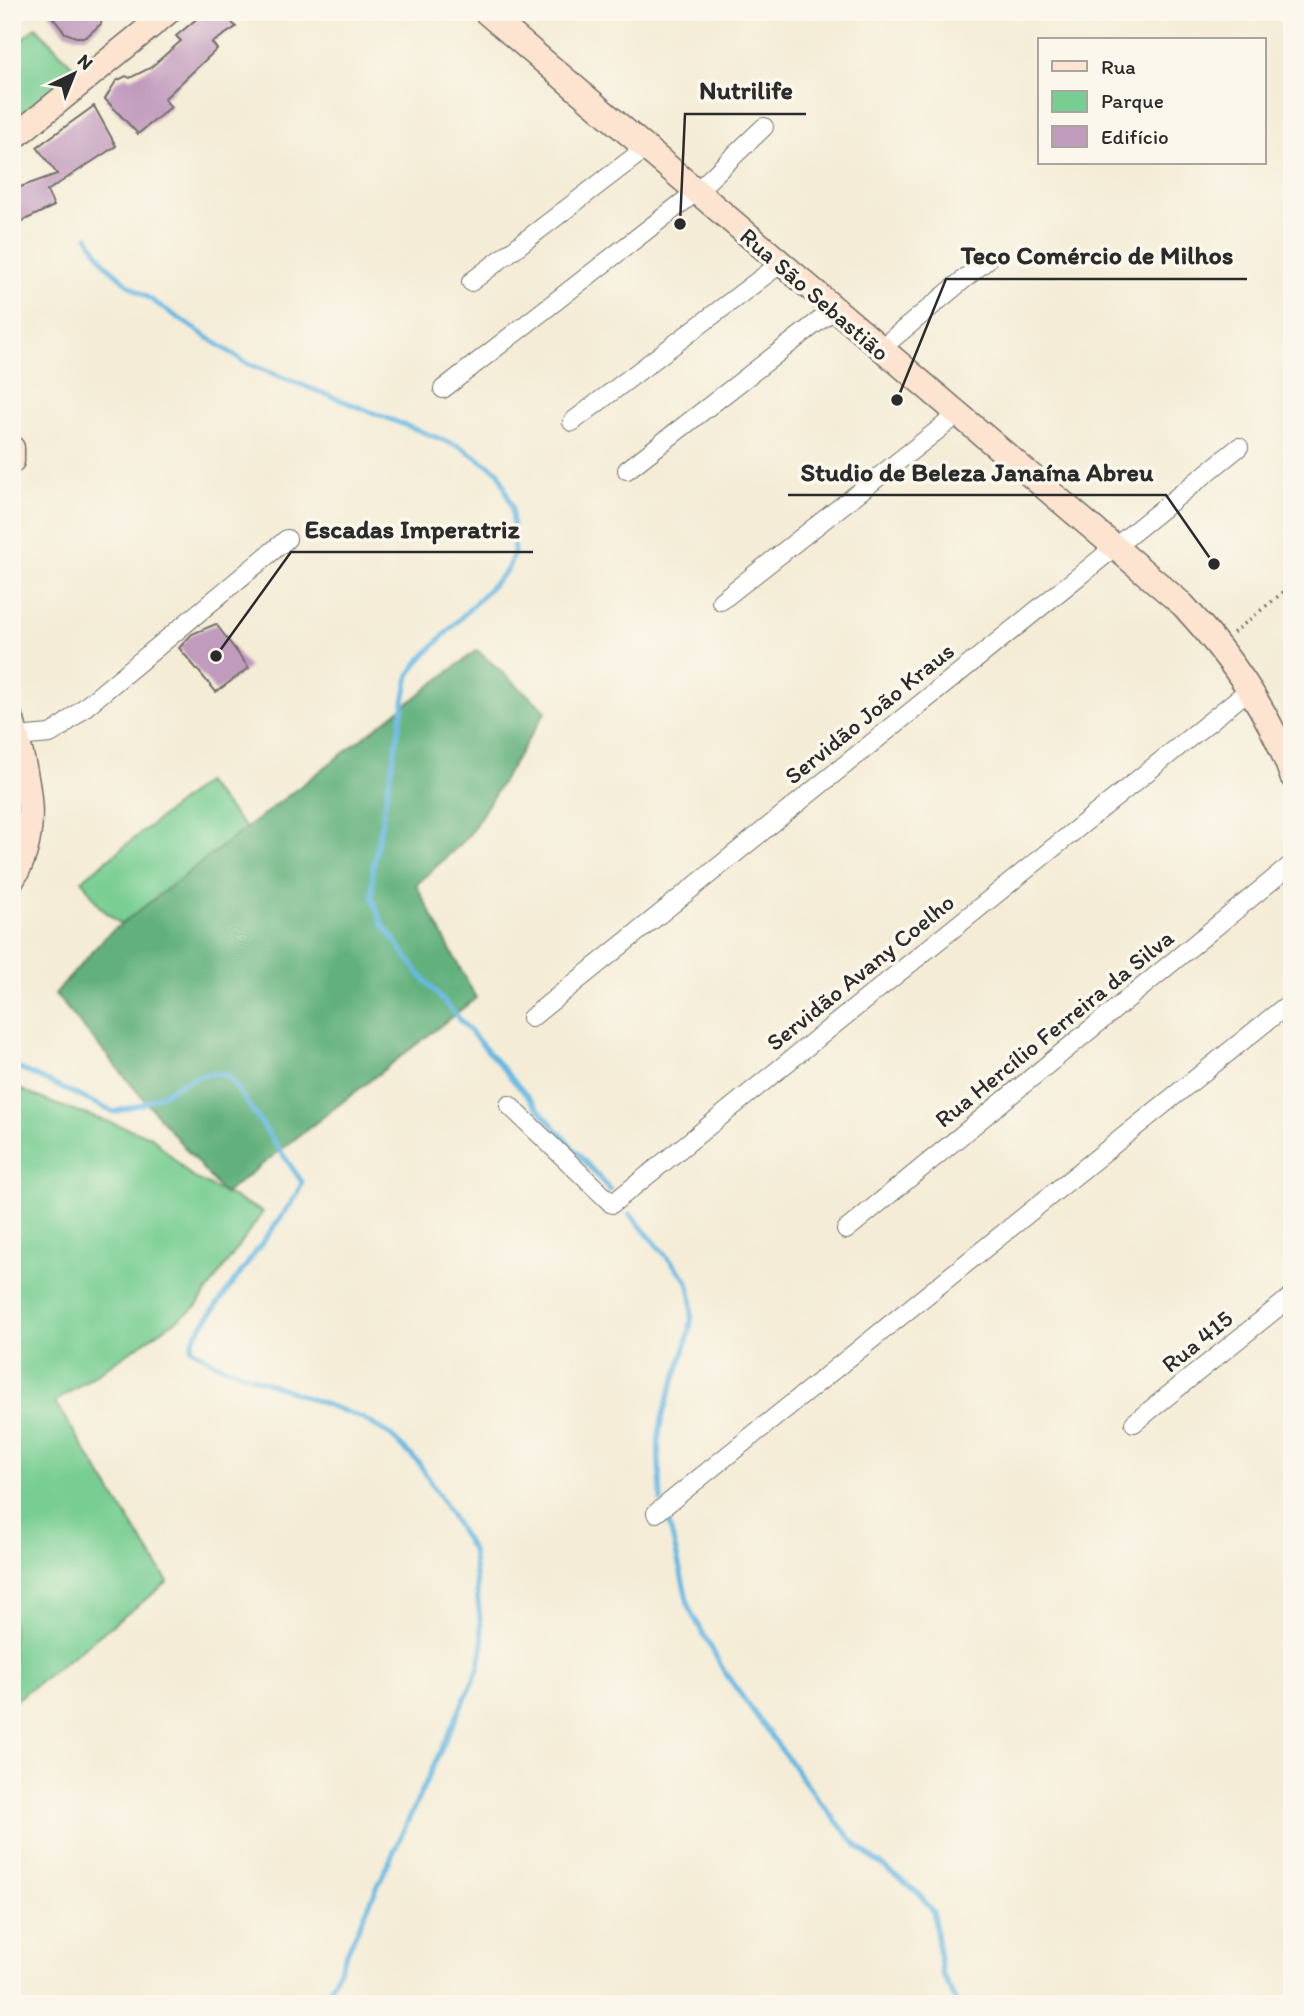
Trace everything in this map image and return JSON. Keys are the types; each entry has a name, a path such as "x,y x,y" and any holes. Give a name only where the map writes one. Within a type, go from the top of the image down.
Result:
{"main road":[{"path":"12,139 168,12"},
{"name":"Rua São Sebastião","path":"486,12 1182,605 1250,689 1269,722 1292,776"},
{"path":"12,448 12,461"},
{"path":"12,880 25,854 31,820 29,792 14,729"}],"street":[{"path":"443,389 697,191 764,127"},
{"path":"471,282 646,148"},
{"path":"879,349 987,260"},
{"path":"572,422 780,264"},
{"path":"627,470 833,310"},
{"path":"721,601 957,415"},
{"name":"Servidão João Kraus","path":"531,1018 1114,545 1239,447"},
{"path":"14,729 50,734 60,728 287,539"},
{"name":"Servidão Avany Coelho","path":"509,1105 612,1204 1250,689"},
{"name":"Rua Hercílio Ferreira da Silva","path":"846,1230 1292,864"},
{"path":"656,1513 1292,1001"},
{"name":"Rua 415","path":"1133,1423 1292,1296"}],"path":[{"path":"1217,645 1292,585"}],"green space":[{"path":"36,27 78,72 12,127 12,48"},
{"path":"477,650 546,711 467,838 416,885 476,998 224,1194 55,994 106,936"},
{"path":"205,782 251,834 124,927 100,907 82,880"},
{"path":"12,1086 55,1104 151,1136 192,1177 263,1212 196,1307 55,1402 168,1582 12,1703"}],"building":[{"path":"48,12 103,12 101,24 86,37 76,37 65,33"},
{"path":"205,12 223,12 236,27 212,43 217,49 164,99 171,107 138,134 105,99 116,81 126,76 130,78 150,68 181,41 176,36"},
{"path":"94,106 116,146 47,191 54,206 12,226 12,190 57,174 37,147"},
{"path":"216,624 249,668 216,692 179,648 192,634"}],"waterway":[{"path":"88,237 106,265 129,285 246,363 461,447 499,472 512,507 514,553 507,570 419,661 409,675 373,868 372,897 382,923 417,971 610,1190"},
{"path":"12,1065 114,1112 152,1100 196,1077 207,1074 229,1077 302,1182 297,1195 194,1337 191,1348 215,1363 362,1418 388,1433 419,1463 472,1550 483,1644 478,1670 323,2004"},
{"path":"630,1214 687,1280 691,1299 688,1339 662,1417 659,1436 661,1501"},
{"path":"668,1518 689,1608 725,1673 813,1793 858,1847 917,1892 933,1911 942,1973 957,2004"}],"place":[{"name":"Nutrilife","path":"680,224"},
{"name":"Teco Comércio de Milhos","path":"897,400"},
{"name":"Studio de Beleza Janaína Abreu","path":"1214,564"},
{"name":"Escadas Imperatriz","path":"216,656"}]}
